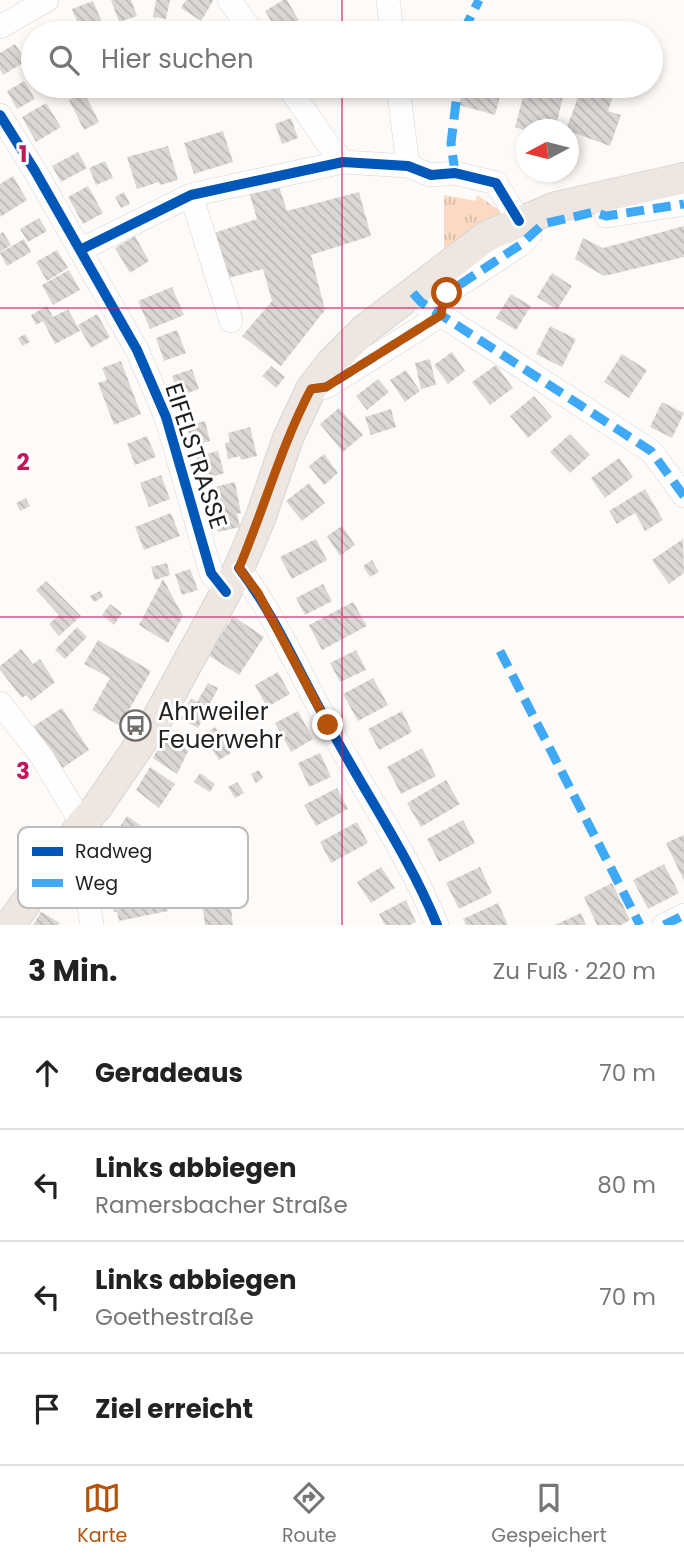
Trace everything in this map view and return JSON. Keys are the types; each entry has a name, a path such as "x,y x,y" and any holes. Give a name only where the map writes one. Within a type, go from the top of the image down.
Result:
{"main road":[{"path":"81,827 157,719 233,580 260,519 288,438 311,389 332,362 364,330 487,236 525,228 556,207 684,178"},
{"path":"10,925 22,908"}],"street":[{"path":"0,27 47,0"},
{"path":"229,0 244,21"},
{"path":"388,0 391,21"},
{"path":"296,98 344,162"},
{"path":"400,98 408,166"},
{"name":"EIFELSTRASSE","path":"0,115 142,361 166,417 211,573 233,580 258,593 328,725 425,895 437,925"},
{"path":"80,250 191,195 344,162 408,166 431,175 455,173 496,183 525,228 520,245 447,293 441,315 326,387 311,389"},
{"path":"191,195 230,321"},
{"path":"606,216 684,204"},
{"path":"412,293 421,302 651,451 684,496"},
{"path":"0,703 42,757 72,827"},
{"path":"664,925 684,915"}],"green space":[{"path":"444,195 476,201 477,195 502,212 444,255"}],"building":[{"path":"111,0 131,0 137,16 119,21"},
{"path":"156,0 170,0 166,19 153,17"},
{"path":"186,0 213,1 201,21 181,8"},
{"path":"287,0 299,21 271,21 265,11"},
{"path":"93,1 102,21 77,21 72,9"},
{"path":"15,44 21,53 21,64 3,75 0,69 0,53"},
{"path":"21,83 21,98 35,99 17,109 7,91"},
{"path":"87,98 99,122 84,130 69,100"},
{"path":"461,98 499,98 495,115 459,105"},
{"path":"523,98 563,98 558,119 517,119"},
{"path":"578,98 612,98 608,111 621,115 610,146 579,135 579,119 570,119"},
{"path":"46,103 61,127 36,142 22,117"},
{"path":"291,118 298,138 282,144 275,124"},
{"path":"223,131 233,162 194,174 184,143"},
{"path":"168,146 178,180 160,185 159,182 137,189 127,157"},
{"path":"78,152 87,168 61,182 52,166"},
{"path":"105,161 113,178 96,185 89,168"},
{"path":"13,176 27,200 0,217 0,184"},
{"path":"278,183 287,211 359,192 371,236 311,255 325,310 281,366 242,336 272,301 263,269 225,279 211,234 257,219 249,192"},
{"path":"88,186 103,213 83,224 68,197"},
{"path":"124,192 130,204 121,208 115,197"},
{"path":"39,218 47,231 28,242 20,229"},
{"path":"684,226 684,257 604,276 575,259 583,238 603,248"},
{"path":"3,232 11,245 0,252 0,234"},
{"path":"135,236 149,261 130,273 115,248"},
{"path":"24,239 31,252 7,266 0,253"},
{"path":"57,250 68,268 47,281 36,262"},
{"path":"69,270 80,290 53,305 42,285"},
{"path":"552,273 572,286 557,310 537,297"},
{"path":"172,287 184,315 150,329 138,301"},
{"path":"511,294 531,306 516,330 496,318"},
{"path":"47,306 53,317 68,309 80,331 55,344 43,321 36,325 31,315"},
{"path":"97,314 110,337 91,348 78,325"},
{"path":"550,326 576,339 562,367 536,354"},
{"path":"177,330 186,353 164,361 156,338"},
{"path":"25,334 30,342 22,346 18,338"},
{"path":"452,352 465,371 448,384 434,365"},
{"path":"622,354 647,370 629,398 604,382"},
{"path":"430,359 436,385 421,389 415,363"},
{"path":"121,361 141,414 114,425 98,383 107,380 102,368"},
{"path":"496,365 513,388 490,405 472,382"},
{"path":"271,366 285,377 276,388 262,376"},
{"path":"192,369 199,389 179,396 172,376"},
{"path":"406,370 420,391 405,402 390,380"},
{"path":"378,379 389,392 367,410 356,396"},
{"path":"534,396 552,417 528,438 510,416"},
{"path":"662,402 684,413 672,438 650,427"},
{"path":"339,408 363,435 343,452 320,424"},
{"path":"391,409 396,427 371,435 365,417"},
{"path":"205,421 210,441 192,446 186,426"},
{"path":"250,427 257,456 241,460 240,456 228,459 225,443 230,442 228,433"},
{"path":"570,434 590,455 570,473 550,452"},
{"path":"147,436 156,457 135,465 127,444"},
{"path":"218,451 224,473 203,480 196,457"},
{"path":"324,454 338,473 324,485 309,466"},
{"path":"619,458 633,477 605,498 591,478"},
{"path":"161,475 170,499 149,507 140,483"},
{"path":"235,482 241,513 237,514 240,527 218,532 206,489"},
{"path":"309,483 325,503 302,521 286,501"},
{"path":"645,489 663,520 645,531 635,513 617,524 609,511"},
{"path":"26,498 30,506 20,511 16,503"},
{"path":"171,513 180,536 144,550 135,527"},
{"path":"342,526 355,545 340,556 327,536"},
{"path":"316,539 327,560 292,579 280,557"},
{"path":"683,539 684,573 669,584 652,560"},
{"path":"372,560 379,572 370,577 363,566"},
{"path":"167,563 170,575 155,580 151,567"},
{"path":"190,569 198,590 182,595 175,574"},
{"path":"163,579 183,616 168,643 139,625"},
{"path":"46,581 81,616 59,636 49,624 59,615 36,590"},
{"path":"323,584 332,601 305,615 296,598"},
{"path":"100,591 103,597 94,602 90,596"},
{"path":"353,602 367,626 322,650 309,625"},
{"path":"110,604 122,613 114,625 102,615"},
{"path":"233,616 264,637 239,675 208,655"},
{"path":"77,627 87,637 65,659 55,650"},
{"path":"98,640 151,671 120,726 92,710 110,678 84,664"},
{"path":"21,649 33,664 40,659 55,682 31,701 26,695 22,698 0,670 0,666"},
{"path":"356,650 366,670 340,682 330,663"},
{"path":"278,672 290,694 267,707 255,685"},
{"path":"373,678 388,705 358,721 343,694"},
{"path":"208,683 218,688 198,728 181,719 191,698 197,702"},
{"path":"62,708 89,750 61,769 34,726"},
{"path":"298,711 313,739 291,752 275,723"},
{"path":"402,711 412,732 379,750 368,729"},
{"path":"215,727 231,753 219,760 203,735"},
{"path":"168,730 190,747 177,774 153,758"},
{"path":"422,748 436,776 401,794 387,767"},
{"path":"320,753 331,777 309,787 298,763"},
{"path":"150,767 175,784 159,808 136,790"},
{"path":"259,770 263,778 256,783 251,774"},
{"path":"200,773 215,784 210,792 194,782"},
{"path":"446,780 460,804 421,827 407,803"},
{"path":"237,782 244,793 235,798 228,787"},
{"path":"337,788 348,809 316,826 304,805"},
{"path":"127,816 143,827 120,827"},
{"path":"463,820 475,843 439,862 427,839"},
{"path":"357,822 368,843 331,863 320,842"},
{"path":"684,835 684,881 666,843"},
{"path":"664,864 679,893 648,909 633,880"},
{"path":"381,867 395,888 371,903 357,882"},
{"path":"480,867 492,893 459,909 446,883"},
{"path":"612,883 630,920 621,925 597,925 584,897"},
{"path":"406,900 416,922 410,925 385,925 379,914"},
{"path":"498,903 508,925 466,925 463,919"},
{"path":"113,908 167,908 168,911 119,921 117,912 114,912"},
{"path":"203,908 231,908 233,925 205,925"},
{"path":"41,912 60,923 33,925"},
{"path":"581,913 586,925 555,925"}],"marked path":[{"path":"468,21 479,0"},
{"path":"455,173 451,143 457,98"},
{"path":"311,389 326,387 441,315 447,293 520,245 543,224 594,212 606,216 684,204"},
{"path":"413,293 421,302 651,451 684,496"},
{"path":"500,651 640,925"},
{"path":"664,925 684,915"}],"cycle path":[{"path":"0,115 137,350 166,417 211,573 226,592"},
{"path":"80,250 191,195 343,162 408,166 431,175 455,173 496,183 519,221"},
{"path":"239,568 275,624 316,703 385,822 437,925"}],"place":[{"name":"Ahrweiler Feuerwehr","path":"135,726"}],"route":[{"path":"328,725 258,593 239,568 260,519 288,438 311,389 326,387 441,315 447,293"}]}
